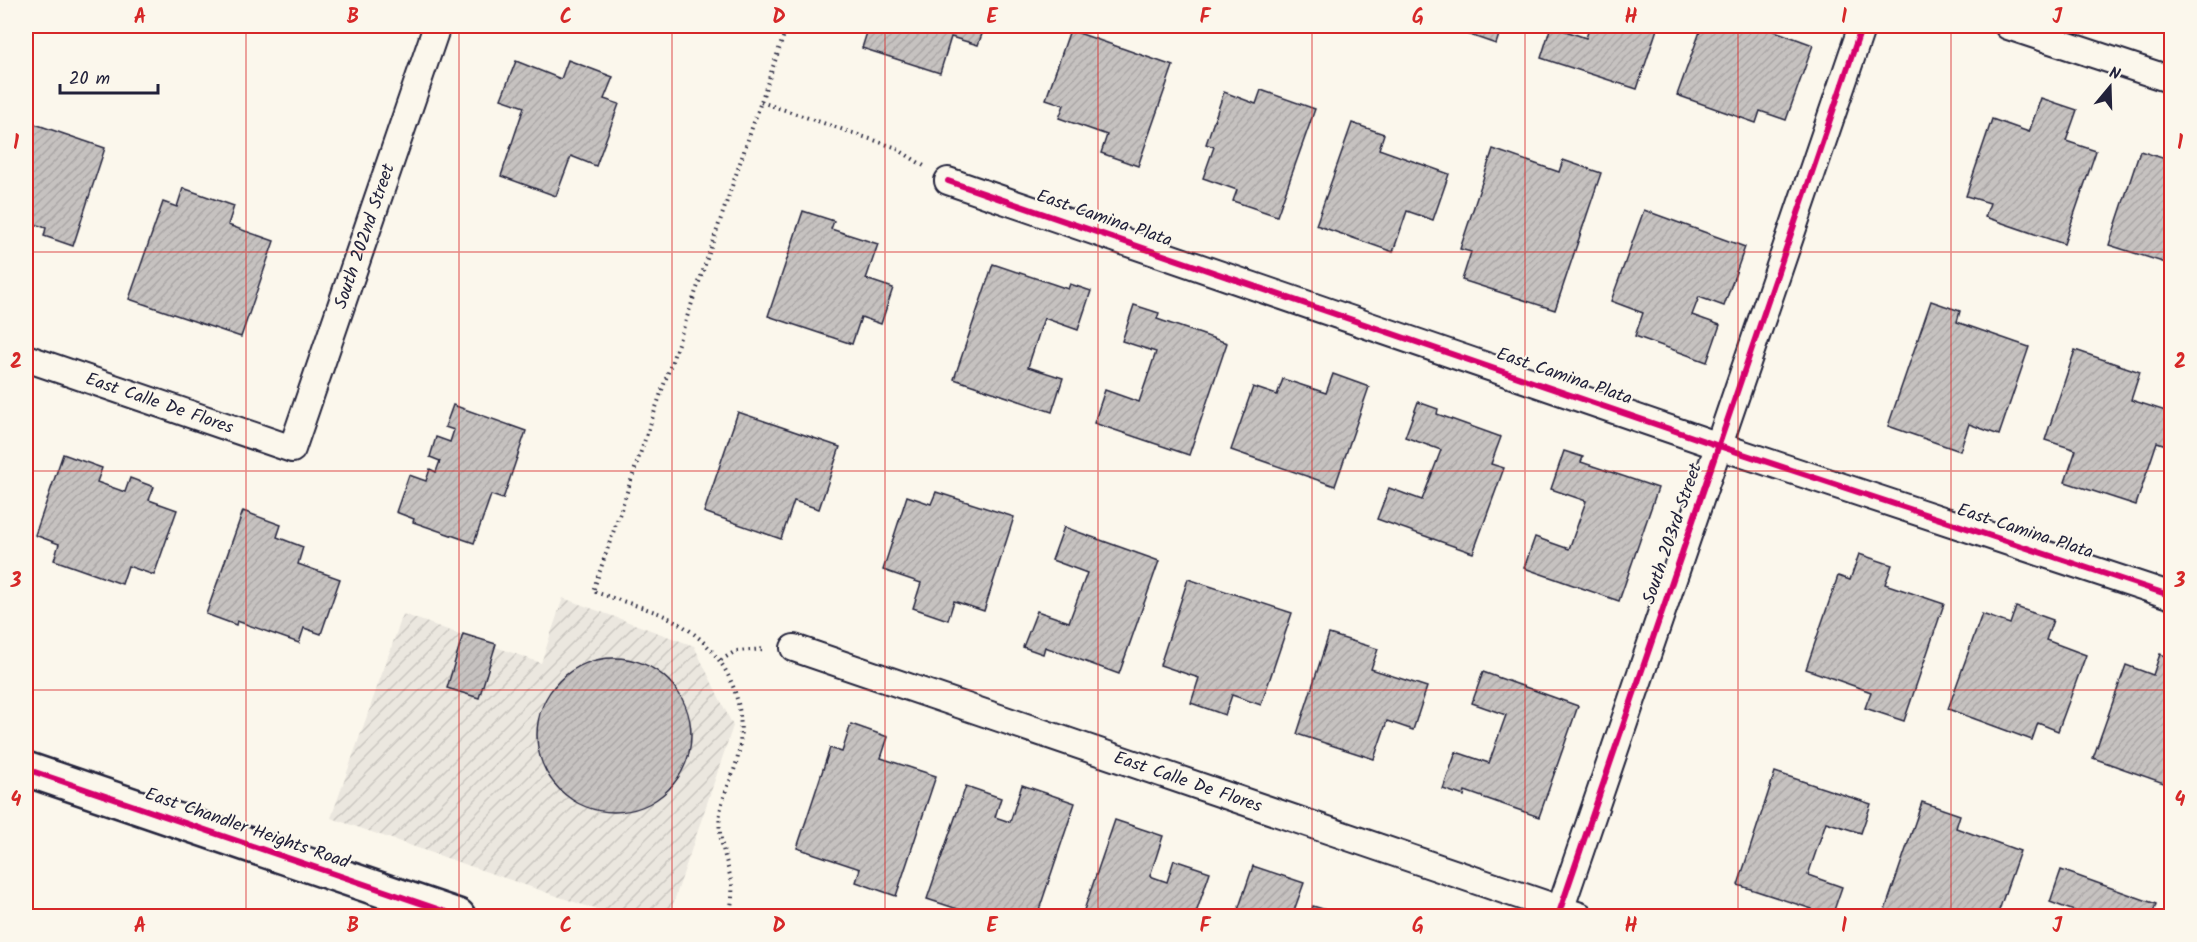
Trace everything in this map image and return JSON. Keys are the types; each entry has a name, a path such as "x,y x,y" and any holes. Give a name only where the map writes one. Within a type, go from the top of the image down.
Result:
{"main road":[{"name":"East Chandler Heights Road","path":"26,769 458,916"}],"street":[{"name":"South 202nd Street","path":"292,449 437,26"},
{"name":"South 203rd Street","path":"1566,914 1719,446 1862,26"},
{"path":"2008,26 2172,80"},
{"name":"East Camina Plata","path":"948,181 1719,446 2172,596"},
{"name":"East Calle De Flores","path":"26,358 292,449"},
{"name":"East Calle De Flores","path":"794,648 1566,914"}],"path":[{"path":"730,916 732,882 721,844 720,813 739,752 741,716 734,685 721,660 690,631 660,614 593,591 787,26"},
{"path":"761,102 894,147 948,181"},
{"path":"721,660 736,651 794,648"}],"shaded area":[{"path":"563,598 694,646 733,726 669,916 615,916 331,818 403,614 541,663"}],"building":[{"path":"869,26 985,26 978,45 951,37 940,73 862,48"},
{"path":"1469,26 1502,26 1496,44 1467,34"},
{"path":"1551,26 1586,38 1590,26 1658,26 1637,89 1541,58"},
{"path":"1702,26 1774,26 1772,30 1813,45 1786,120 1760,111 1756,123 1677,95"},
{"path":"1070,30 1173,66 1138,166 1101,153 1107,135 1059,118 1064,105 1046,99"},
{"path":"568,60 613,77 604,99 619,104 596,166 571,156 556,196 501,176 524,107 501,99 516,61 561,79"},
{"path":"1261,90 1315,109 1277,216 1233,201 1237,190 1203,178 1214,147 1206,144 1224,92 1256,104"},
{"path":"2041,98 2077,110 2066,141 2096,151 2064,244 1985,217 1990,203 1966,196 1992,119 2029,132"},
{"path":"26,121 105,148 73,246 44,236 46,228 26,221"},
{"path":"1352,123 1384,134 1379,149 1449,174 1433,220 1407,211 1393,252 1316,225"},
{"path":"1493,149 1559,172 1563,160 1601,173 1555,310 1462,280 1471,252 1460,249"},
{"path":"2140,151 2172,161 2172,265 2109,245"},
{"path":"183,188 234,206 228,225 274,241 241,337 129,299 163,202 177,207"},
{"path":"1644,210 1745,247 1724,306 1699,297 1692,315 1720,325 1707,362 1635,336 1643,313 1611,301"},
{"path":"803,211 834,221 831,229 878,244 866,279 893,288 881,324 861,317 852,344 768,316"},
{"path":"993,264 1068,289 1070,284 1091,291 1078,330 1044,318 1028,367 1063,378 1052,412 954,379"},
{"path":"1931,301 1960,311 1957,322 2029,347 1999,435 1969,424 1960,451 1888,426"},
{"path":"1134,305 1159,313 1157,319 1227,343 1189,455 1094,423 1105,390 1139,402 1156,352 1122,341"},
{"path":"2075,350 2140,372 2131,400 2172,413 2172,439 2169,446 2157,442 2136,505 2065,482 2076,450 2045,440"},
{"path":"1333,374 1369,387 1335,486 1231,450 1253,387 1277,395 1283,379 1326,393"},
{"path":"1418,402 1438,409 1437,414 1501,437 1491,464 1504,468 1473,553 1377,519 1389,488 1422,500 1441,450 1405,437"},
{"path":"453,405 526,431 503,499 491,495 474,543 413,522 414,519 396,512 409,475 426,481 430,469 436,472 440,461 430,457 436,437 450,442 454,430 445,427"},
{"path":"738,412 840,447 819,509 794,501 781,539 704,512"},
{"path":"1564,451 1583,457 1581,462 1658,488 1619,601 1524,568 1535,537 1569,549 1586,501 1551,489"},
{"path":"63,454 102,468 97,482 125,492 130,478 154,487 149,500 177,510 154,575 128,566 122,584 54,560 59,544 35,535"},
{"path":"936,492 1014,517 984,611 954,601 948,620 913,608 921,583 883,570 907,496 931,504"},
{"path":"243,511 281,525 277,537 303,547 298,564 340,579 321,634 304,628 299,643 237,621 236,625 206,614"},
{"path":"1064,527 1159,561 1119,674 1045,647 1043,654 1023,647 1037,611 1069,622 1087,573 1052,560"},
{"path":"1859,554 1892,565 1885,584 1944,604 1904,721 1865,708 1871,692 1806,669 1838,576 1850,580"},
{"path":"1188,579 1292,613 1261,705 1232,695 1225,715 1191,703 1199,678 1160,665"},
{"path":"2016,607 2053,620 2046,640 2086,655 2058,731 2038,723 2032,740 1948,709 1982,614 2010,624"},
{"path":"463,634 496,644 479,698 447,688"},
{"path":"1329,634 1378,649 1371,669 1427,687 1413,730 1387,721 1374,759 1297,734"},
{"path":"2160,654 2172,658 2172,786 2093,758 2126,665 2153,675"},
{"path":"614,658 643,664 657,671 668,681 678,692 685,706 691,735 685,764 678,778 668,789 657,799 643,806 614,812 585,806 571,799 560,789 550,778 543,764 537,735 543,706 550,692 560,681 571,671 585,664"},
{"path":"1483,672 1578,706 1539,817 1465,791 1464,796 1443,789 1456,752 1489,763 1506,715 1472,703"},
{"path":"851,724 888,737 881,758 936,776 896,896 856,882 860,869 797,848 830,748 842,752"},
{"path":"1775,772 1871,804 1861,833 1826,822 1808,875 1842,887 1832,916 1809,916 1812,909 1738,885"},
{"path":"1022,785 1075,803 1037,916 979,916 927,899 966,786 1001,798 995,817 1010,822"},
{"path":"1922,802 1960,815 1956,828 2020,851 1997,916 1883,916"},
{"path":"1115,820 1163,836 1150,876 1167,882 1174,860 1210,872 1195,916 1082,916"},
{"path":"1253,866 1304,883 1292,916 1236,916"},
{"path":"2061,870 2156,904 2152,916 2084,916 2050,902"},
{"path":"1313,906 1346,916 1310,916"}],"cycle path":[{"path":"1558,916 1862,26"},
{"path":"948,181 1719,446 2172,596"},
{"path":"26,769 458,916"}]}
